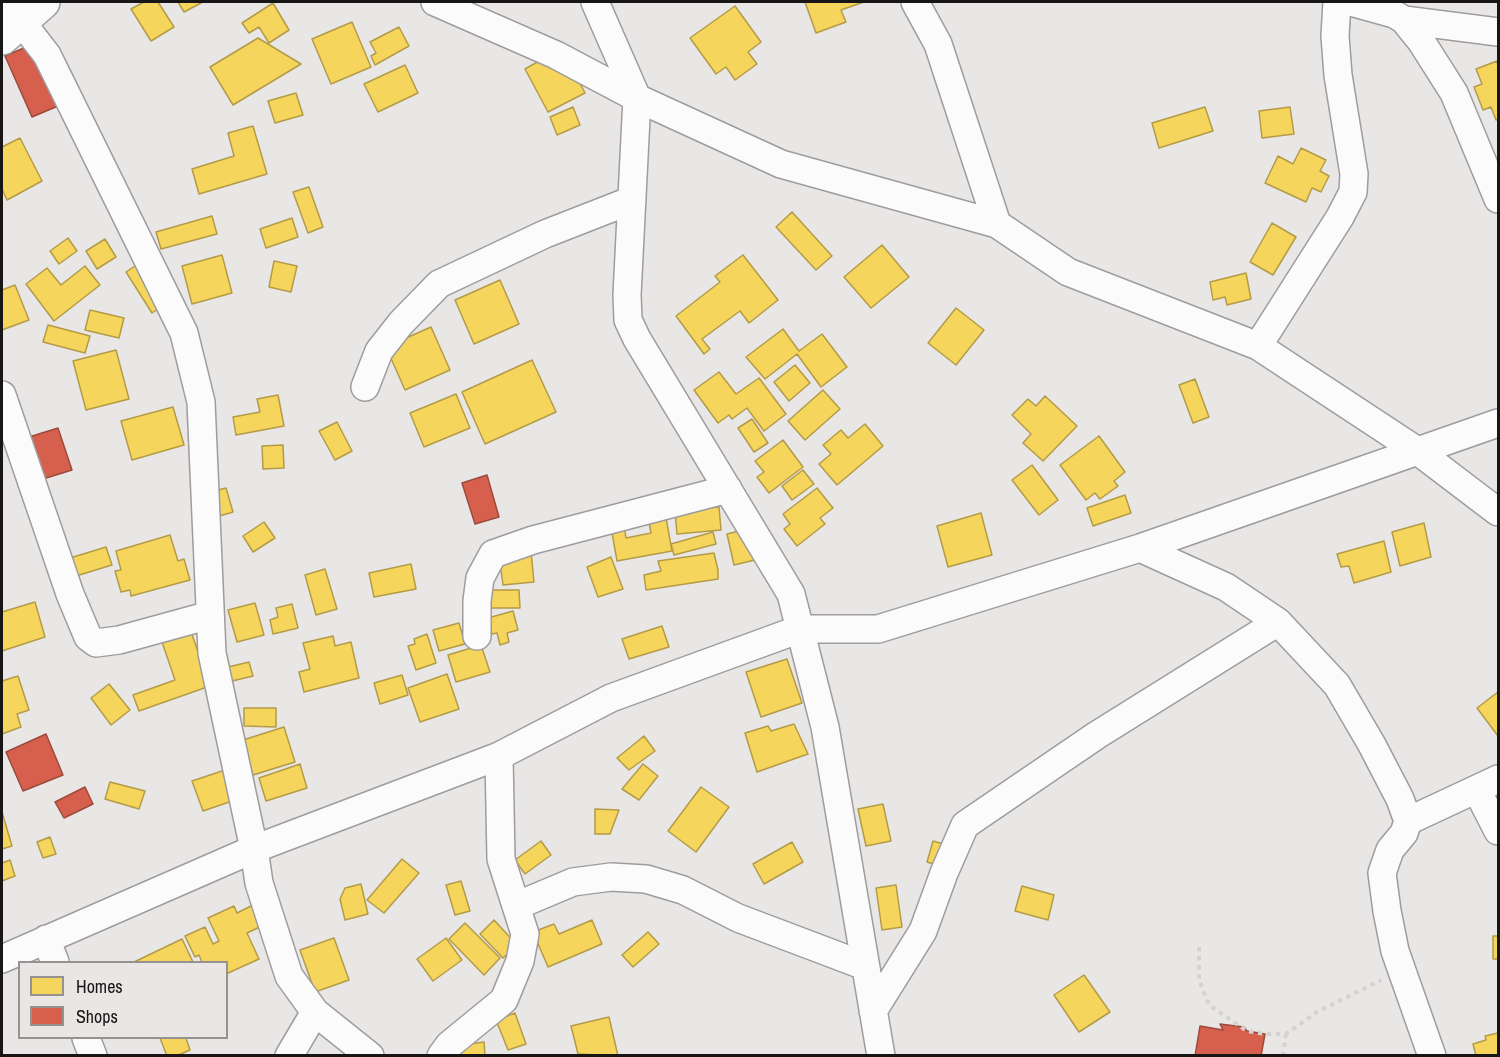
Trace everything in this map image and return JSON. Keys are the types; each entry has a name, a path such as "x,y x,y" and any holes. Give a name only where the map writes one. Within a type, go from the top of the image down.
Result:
{"street":[{"path":"435,2 556,55 637,98 781,164 997,224 1068,272 1258,346 1419,452 1498,512"},
{"path":"595,2 637,98 627,295 628,320 637,339 791,594 825,727 881,1056"},
{"path":"915,2 938,45 997,224"},
{"path":"1258,346 1340,217 1353,192 1354,174 1338,75 1335,36 1337,2"},
{"path":"1351,2 1394,14 1404,20 1420,41 1454,93 1498,199"},
{"path":"1404,20 1427,2"},
{"path":"18,15 47,55 184,333 201,402 212,654 254,849 259,883 289,976 315,1011 370,1056"},
{"path":"1404,20 1498,32"},
{"path":"365,387 380,351 401,323 439,284 545,234 632,200"},
{"path":"2,395 70,594 88,637 96,643 119,640 210,615"},
{"path":"2,959 51,951 254,849 499,756 611,698 800,629 878,629 1140,548 1498,423"},
{"path":"477,636 477,601 480,578 493,554 533,540 728,489"},
{"path":"1140,548 1227,587 1278,622 1337,685 1372,745 1400,799 1408,821 1404,833 1390,850 1382,873 1387,911 1401,970 1432,1056"},
{"path":"873,1011 923,931 944,873 965,825 1097,735 1278,622"},
{"path":"441,1056 449,1045 504,1000 520,961 525,934 501,859 499,756"},
{"path":"1408,821 1488,784 1498,831"},
{"path":"516,906 573,882 611,877 646,879 683,890 738,918 865,966"},
{"path":"289,1056 315,1011"},
{"path":"86,1039 93,1056"}],"path":[{"path":"1199,947 1199,980 1209,1005 1244,1030 1265,1034 1286,1035 1317,1012 1401,970"},
{"path":"1283,1056 1286,1035"}],"building: Homes":[{"path":"144,2 158,2 174,27 151,41 131,9"},
{"path":"178,2 203,2 184,12"},
{"path":"805,2 864,2 841,10 846,22 816,33"},
{"path":"273,3 289,30 269,43 259,27 249,33 242,23"},
{"path":"735,6 761,42 748,52 757,64 735,80 726,67 716,74 690,38"},
{"path":"352,22 371,67 331,84 312,39"},
{"path":"399,27 409,46 375,65 371,56 376,53 370,42"},
{"path":"258,38 301,64 233,105 210,67"},
{"path":"541,60 572,68 585,93 548,112 525,69"},
{"path":"1497,61 1498,119 1496,120 1491,107 1483,110 1474,87 1482,84 1476,69"},
{"path":"405,65 418,93 378,112 364,84"},
{"path":"296,93 303,115 275,123 268,101"},
{"path":"573,107 580,125 557,135 550,117"},
{"path":"1205,107 1213,131 1159,148 1152,123"},
{"path":"1290,107 1294,134 1262,138 1259,111"},
{"path":"253,126 267,174 199,194 192,169 234,156 228,133"},
{"path":"20,138 42,181 7,200 2,189 2,147"},
{"path":"1301,148 1326,160 1320,171 1329,176 1321,192 1312,188 1306,202 1265,183 1278,156 1293,164"},
{"path":"309,187 323,227 308,233 293,192"},
{"path":"792,212 832,256 816,270 776,227"},
{"path":"212,216 217,234 161,249 156,232"},
{"path":"292,218 298,237 266,248 260,229"},
{"path":"1272,223 1296,237 1273,275 1250,262"},
{"path":"68,238 77,251 59,264 50,251"},
{"path":"105,239 116,257 97,269 86,251"},
{"path":"882,245 909,277 871,308 844,277"},
{"path":"222,255 232,293 192,304 182,266"},
{"path":"743,255 778,300 749,323 740,311 702,339 710,349 704,354 676,316 720,282 715,276"},
{"path":"274,261 297,266 291,292 269,287"},
{"path":"141,262 167,303 152,313 126,272"},
{"path":"85,266 100,285 54,321 26,284 47,268 61,285"},
{"path":"1246,273 1251,299 1227,305 1225,297 1213,300 1210,282"},
{"path":"500,280 519,324 474,344 455,300"},
{"path":"15,285 29,320 2,330 2,290"},
{"path":"956,308 984,330 956,365 928,343"},
{"path":"90,310 124,318 119,338 85,330"},
{"path":"48,325 90,336 85,353 43,342"},
{"path":"431,327 450,370 405,390 386,347"},
{"path":"783,329 799,351 822,334 847,367 821,387 797,354 765,379 746,357"},
{"path":"116,350 129,399 86,410 73,361"},
{"path":"532,360 556,412 485,444 462,392"},
{"path":"795,365 810,383 789,401 774,382"},
{"path":"719,372 736,394 759,378 786,414 764,431 747,408 732,419 729,415 718,423 694,390"},
{"path":"1195,379 1209,417 1193,423 1179,385"},
{"path":"823,390 840,409 805,440 788,421"},
{"path":"456,394 470,428 424,447 410,413"},
{"path":"278,395 284,426 236,435 233,417 260,412 257,399"},
{"path":"1045,396 1077,426 1043,461 1023,443 1031,434 1012,415 1028,399 1036,406"},
{"path":"173,407 184,445 132,460 121,421"},
{"path":"752,419 768,443 754,452 738,428"},
{"path":"337,422 352,451 335,460 319,431"},
{"path":"865,424 883,446 837,485 819,464 831,454 823,445 841,430 848,438"},
{"path":"1099,436 1125,472 1114,481 1118,486 1100,499 1095,493 1086,500 1060,465"},
{"path":"783,440 803,467 769,493 757,477 764,472 755,461"},
{"path":"283,445 284,468 263,469 262,446"},
{"path":"1032,465 1058,500 1039,515 1012,480"},
{"path":"803,470 814,484 792,500 782,486"},
{"path":"226,488 233,512 216,517 210,492"},
{"path":"817,488 833,508 820,518 825,524 797,546 784,529 790,524 783,514"},
{"path":"1125,495 1131,513 1093,526 1087,508"},
{"path":"719,507 721,530 677,534 675,511"},
{"path":"665,512 672,551 617,561 611,527 624,525 626,538 651,533 648,516"},
{"path":"981,513 992,555 948,567 937,526"},
{"path":"264,522 275,538 253,552 243,536"},
{"path":"1424,523 1431,557 1400,566 1392,532"},
{"path":"747,529 755,560 734,565 727,534"},
{"path":"713,532 716,544 674,555 671,544"},
{"path":"170,535 178,561 184,559 190,580 131,596 130,590 121,592 115,571 121,570 116,551"},
{"path":"1384,541 1391,572 1354,583 1349,566 1341,567 1337,554"},
{"path":"106,547 112,565 76,576 70,558"},
{"path":"531,551 534,582 503,585 499,555"},
{"path":"714,553 718,579 646,590 644,575 661,571 658,561"},
{"path":"611,557 623,589 598,597 587,567"},
{"path":"411,564 416,589 374,597 369,573"},
{"path":"325,569 337,609 316,615 305,575"},
{"path":"484,590 519,590 520,608 484,608"},
{"path":"35,602 45,637 2,651 2,612"},
{"path":"255,603 264,635 237,642 228,610"},
{"path":"292,604 298,628 273,634 270,620 278,617 276,608"},
{"path":"513,611 518,630 507,633 509,642 500,645 497,633 492,634 488,618"},
{"path":"459,623 465,644 439,651 433,630"},
{"path":"189,626 210,686 139,711 133,695 175,680 160,636"},
{"path":"662,626 669,647 629,659 622,639"},
{"path":"427,634 436,663 416,670 408,646 415,644 414,639"},
{"path":"333,636 335,646 351,642 359,678 304,692 299,672 310,669 303,643"},
{"path":"481,645 490,672 456,682 448,655"},
{"path":"787,659 802,703 761,717 746,672"},
{"path":"249,662 253,676 232,681 228,667"},
{"path":"447,674 459,709 420,722 408,688"},
{"path":"402,675 408,695 380,704 374,683"},
{"path":"18,676 29,710 17,714 21,727 2,734 2,681"},
{"path":"109,684 130,710 111,725 91,698"},
{"path":"1498,692 1498,736 1477,708"},
{"path":"244,708 276,708 276,727 244,726"},
{"path":"794,724 808,754 757,772 745,733 768,726 771,731"},
{"path":"284,727 295,762 253,775 243,740"},
{"path":"644,736 655,751 629,770 617,758"},
{"path":"300,764 307,788 266,801 259,778"},
{"path":"643,764 658,776 639,800 622,789"},
{"path":"225,770 235,800 203,811 192,781"},
{"path":"110,782 145,791 139,809 105,799"},
{"path":"701,787 729,807 696,852 668,831"},
{"path":"883,804 891,841 866,846 858,809"},
{"path":"595,809 619,810 610,834 595,834"},
{"path":"2,812 12,846 2,849"},
{"path":"50,837 56,854 43,858 37,842"},
{"path":"541,841 551,855 525,874 515,860"},
{"path":"933,841 947,845 937,865 927,862"},
{"path":"792,842 803,862 764,884 753,864"},
{"path":"402,859 419,873 384,913 367,900"},
{"path":"10,860 15,876 2,881 2,863"},
{"path":"461,881 470,911 455,915 446,885"},
{"path":"361,884 368,914 345,920 340,899 345,888"},
{"path":"896,885 902,927 882,930 876,888"},
{"path":"1022,886 1054,895 1048,920 1015,911"},
{"path":"257,903 266,924 247,933 259,959 228,973 228,961 202,961 199,955 195,957 185,936 205,927 213,944 219,941 208,918 234,906 237,913"},
{"path":"494,920 517,945 503,958 480,934"},
{"path":"592,920 602,944 548,967 533,932 554,924 559,934"},
{"path":"465,923 500,958 484,975 449,939"},
{"path":"648,932 659,944 633,967 622,955"},
{"path":"1493,936 1498,936 1498,959 1493,959"},
{"path":"334,938 349,980 315,992 300,950"},
{"path":"446,938 462,960 433,981 417,959"},
{"path":"182,939 193,961 136,961"},
{"path":"1084,975 1110,1012 1079,1032 1054,995"},
{"path":"515,1013 526,1044 508,1050 496,1020"},
{"path":"609,1017 618,1056 578,1054 571,1026"},
{"path":"1498,1033 1498,1056 1476,1056 1473,1044 1486,1040 1485,1036"},
{"path":"160,1039 186,1039 190,1050 176,1056 167,1056"},
{"path":"456,1042 470,1044 484,1042 485,1056 458,1056"}],"building: Shops":[{"path":"31,45 58,106 32,117 5,56"},
{"path":"58,428 72,470 43,479 29,437"},
{"path":"487,475 499,517 475,524 462,483"},
{"path":"46,734 63,775 23,791 6,752"},
{"path":"85,787 93,804 64,818 55,802"},
{"path":"1220,1024 1244,1027 1247,1031 1265,1034 1261,1056 1195,1056 1200,1026 1223,1030"}]}
